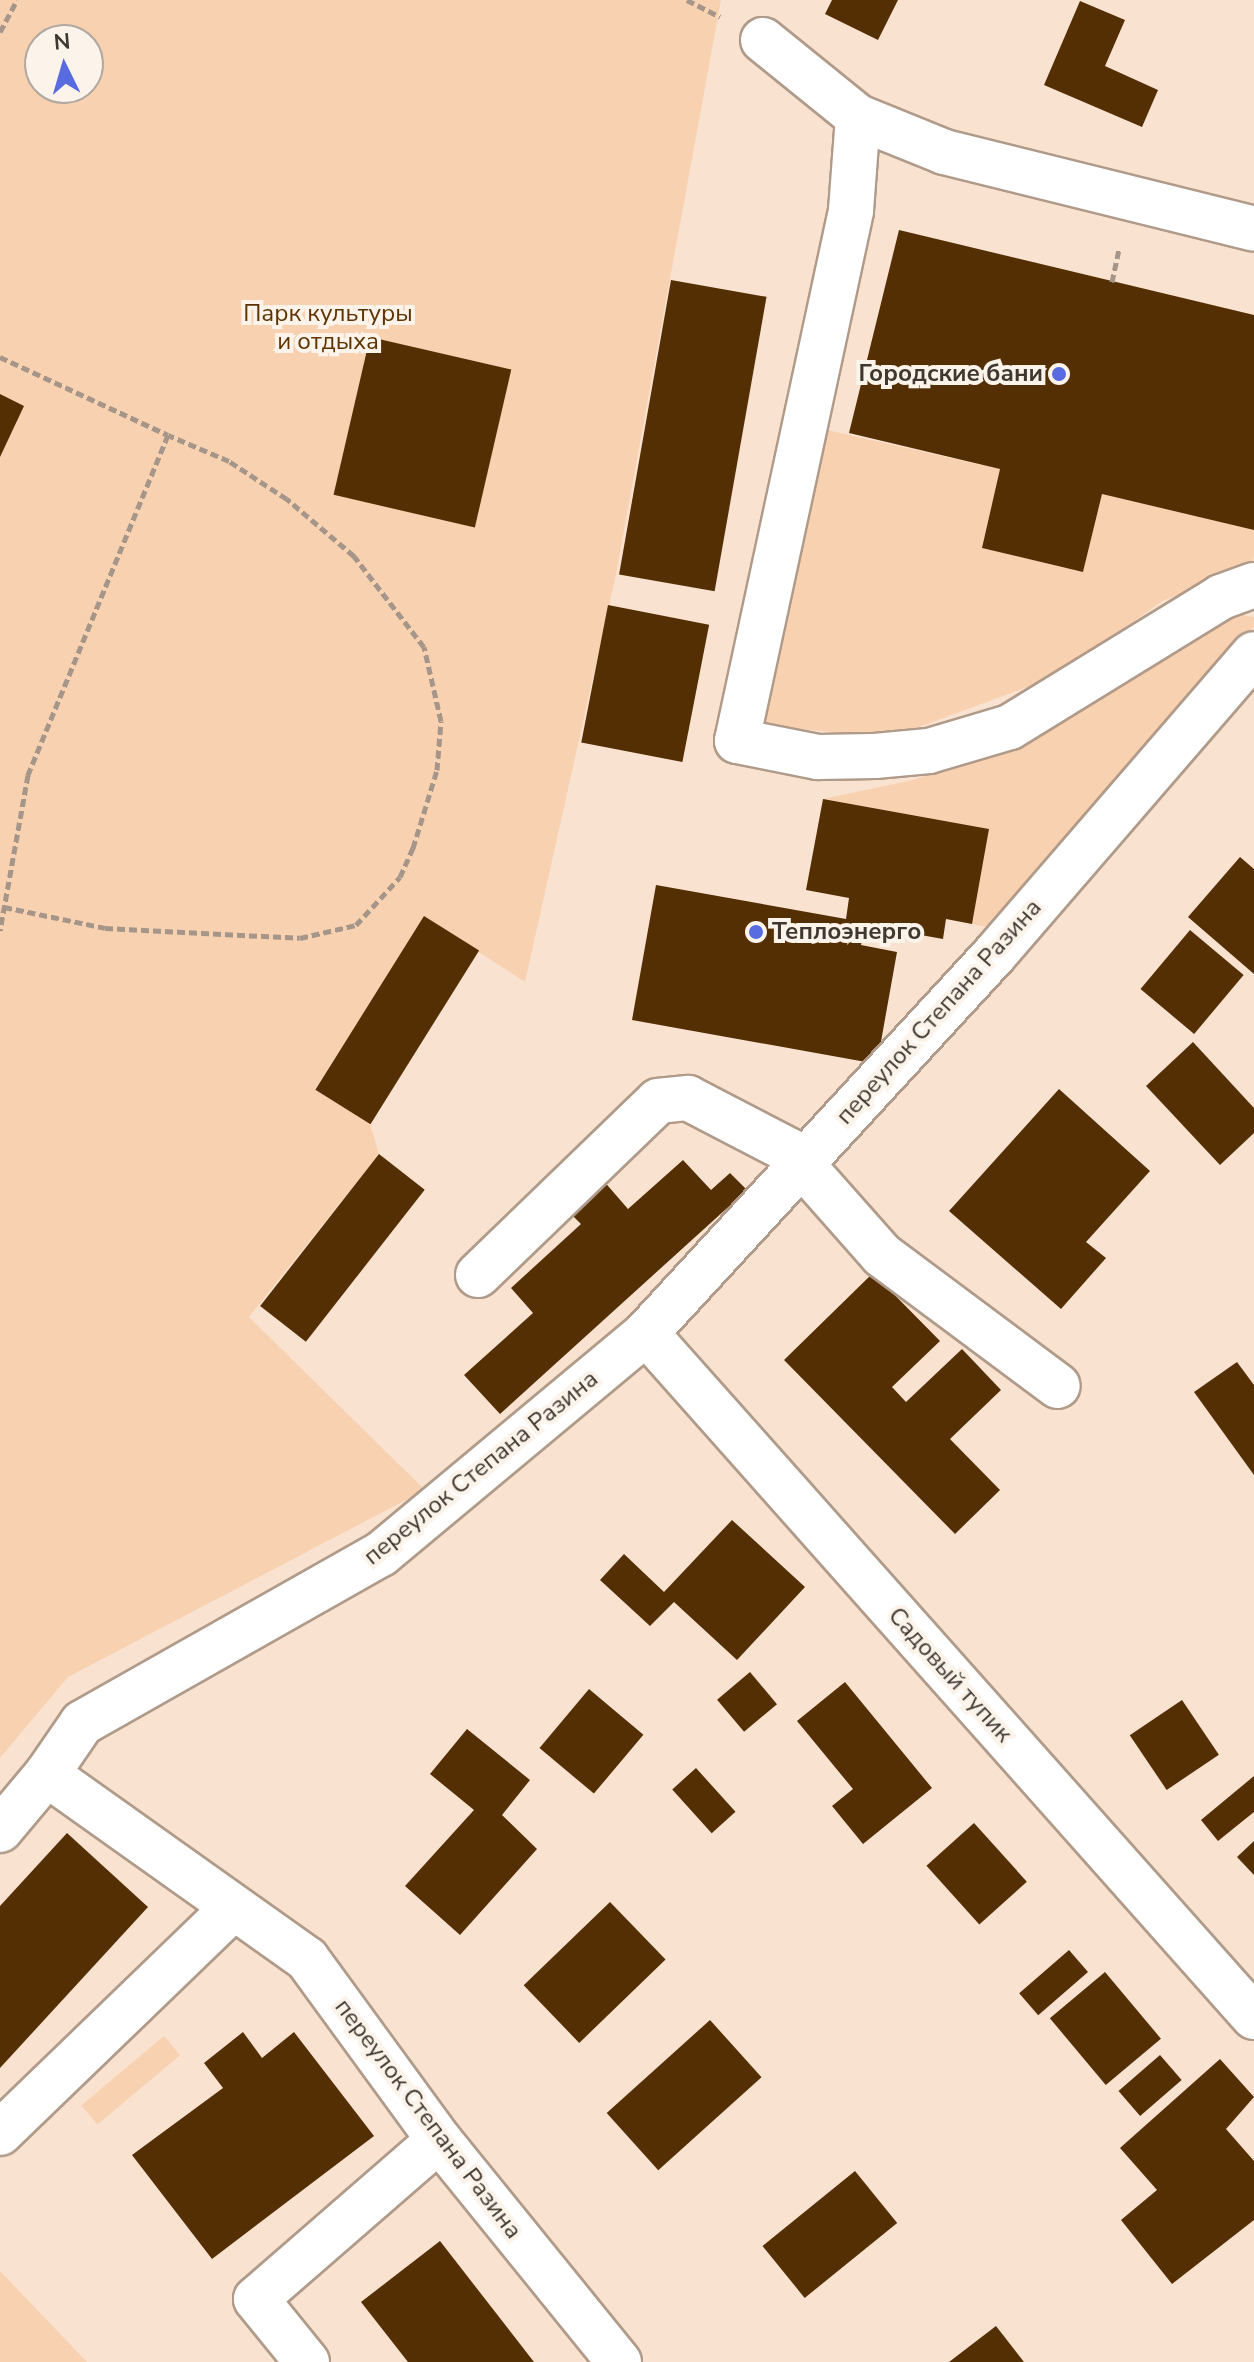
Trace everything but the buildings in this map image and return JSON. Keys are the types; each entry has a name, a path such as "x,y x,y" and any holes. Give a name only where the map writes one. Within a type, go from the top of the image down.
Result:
{"street":[{"path":"763,40 858,117 944,152 1254,229"},
{"path":"858,117 851,211 737,741 818,757 875,756 929,751 1010,727 1210,604 1254,585"},
{"name":"переулок Степана Разина","path":"619,2362 439,2140 307,1959 47,1774 82,1723 381,1554 646,1333 802,1163 1254,654"},
{"path":"478,1275 658,1101 688,1098 802,1163 882,1255 1058,1386"},
{"name":"Садовый тупик","path":"646,1333 1254,2017"},
{"path":"0,1830 47,1774"},
{"path":"0,2133 233,1908"},
{"path":"307,2362 256,2299 439,2140"}],"path":[{"path":"0,32 17,0"},
{"path":"0,357 229,461 287,499 354,556 424,647 441,721 437,770 413,848 382,902 356,925 300,938 105,928 4,907"},
{"path":"0,931 28,775 168,435"}],"green space":[{"name":"Парк культуры и отдыха","path":"0,0 721,0 616,574 525,982 425,917 315,1089 370,1124 379,1154 249,1317 425,1490 68,1677 0,1758"},
{"path":"827,430 1000,469 982,548 1083,572 1102,494 1254,530 1254,556 1249,570 1162,601 1060,675 892,737 764,726"},
{"path":"1230,613 1254,617 1254,626 996,929 972,924 989,829 823,799 913,780 1037,736"},
{"path":"164,2036 180,2055 97,2125 81,2105"},
{"path":"0,2271 87,2362 0,2362"}],"place":[{"name":"Городские бани","path":"1059,374"},
{"name":"Теплоэнерго","path":"756,932"}]}
